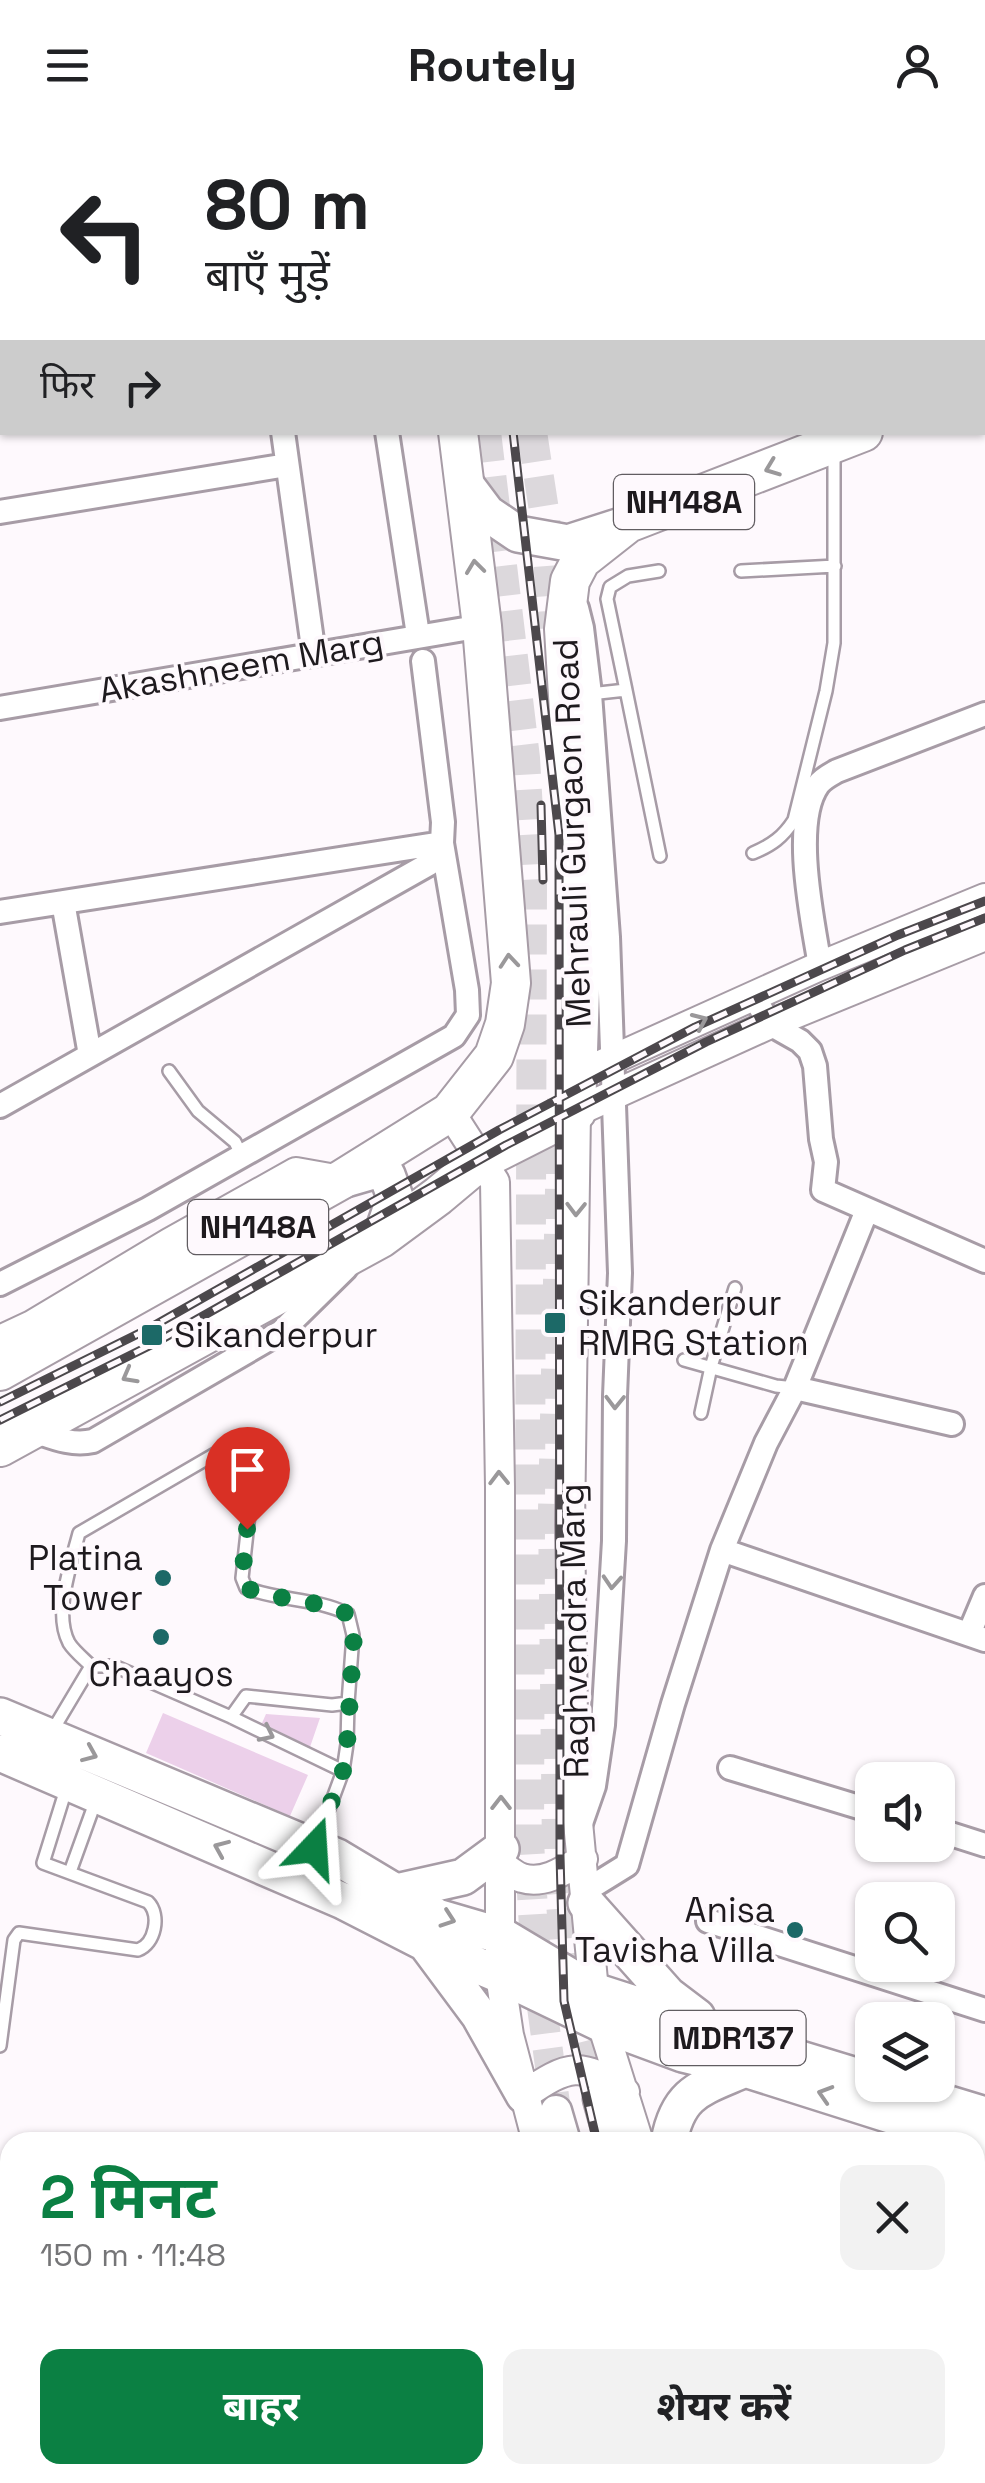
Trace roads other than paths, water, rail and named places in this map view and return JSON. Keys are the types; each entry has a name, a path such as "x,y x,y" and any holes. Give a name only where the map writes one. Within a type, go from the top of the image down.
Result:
{"highway":[{"name":"Mehrauli Gurgaon Road","path":"0,1371 341,1180 450,1112 494,1056 505,1024 511,982 482,626 458,435"},
{"name":"NH148A","path":"570,581 581,560 628,524 843,436"},
{"name":"Mehrauli Gurgaon Road","path":"570,581 564,629 588,1083"},
{"name":"NH148A","path":"16,1438 375,1241 588,1083"}],"main road":[{"path":"466,485 487,514 518,534 568,544 628,524"},
{"path":"341,1180 374,1171 387,1176 395,1196 375,1241"},
{"path":"0,1716 336,1858 438,1917 502,1936"},
{"path":"0,1753 343,1901 500,1976"},
{"path":"396,1892 463,1877 501,1857"},
{"path":"586,1897 668,1995 718,2034"},
{"name":"MDR137","path":"502,1936 598,2008 683,2054 745,2068 947,2132"},
{"path":"427,1944 479,2015 524,2094"},
{"name":"MDR137","path":"500,1976 598,2008 684,2020 855,2076"},
{"path":"671,2132 681,2106 691,2094 745,2068"},
{"path":"611,2132 612,2096"},
{"path":"942,2102 985,2115"},
{"path":"556,2111 562,2132"}],"street":[{"path":"283,435 314,655"},
{"path":"387,435 418,636"},
{"path":"0,512 287,465"},
{"path":"570,581 582,628 590,694 608,937 588,1083"},
{"name":"Akashneem Marg","path":"0,708 482,626"},
{"path":"0,1284 144,1211 454,1036 468,1015 467,990 442,843 443,822 423,661"},
{"path":"820,966 806,883 806,820 819,782 836,771 985,714"},
{"path":"0,912 442,843"},
{"path":"0,1106 429,864 442,843"},
{"path":"588,1083 820,966 985,898"},
{"path":"63,902 90,1055"},
{"path":"588,1083 612,1094 985,936"},
{"path":"754,997 770,1024 800,1041 810,1052 826,1162 823,1190 985,1261"},
{"path":"588,1083 612,1094"},
{"name":"Raghvendra Marg","path":"588,1083 570,1526 574,1780 598,2008 612,2096 633,2132"},
{"path":"501,1857 521,1878 540,1879 558,1874 581,1845 603,1726 614,1540 620,1274 612,1094"},
{"name":"Raghvendra Marg","path":"450,1112 495,1182 500,1976"},
{"path":"0,1340 296,1172 341,1180"},
{"path":"586,1897 627,1866 722,1550 766,1443 795,1388 867,1210"},
{"path":"795,1388 952,1424"},
{"path":"722,1550 977,1637 985,1596"},
{"path":"730,1768 855,1806"},
{"path":"955,1835 985,1844"},
{"path":"708,1921 985,2010"},
{"path":"500,1976 509,2035 534,2132"},
{"path":"524,2094 547,2079 576,2068 602,2075 612,2096"}],"lane":[{"path":"753,853 785,834 794,820 822,708 834,643 843,436"},
{"path":"741,570 835,566"},
{"path":"659,572 628,576 610,587 607,599 660,856"},
{"path":"590,694 626,690"},
{"path":"170,1072 198,1111 234,1142 242,1156"},
{"path":"701,1413 736,1288"},
{"path":"684,1360 795,1388"},
{"path":"314,1848 343,1771 354,1635 348,1614 332,1606 266,1596 246,1588 242,1578 254,1469 252,1450 236,1447 216,1454 78,1533 65,1584 63,1624 70,1645 91,1666 114,1666 231,1716 343,1771"},
{"path":"49,1737 91,1666"},
{"path":"231,1716 246,1696 332,1705 348,1703"},
{"path":"0,2046 14,1940 19,1933 138,1950 150,1942 156,1915 148,1902 43,1863 83,1789"},
{"path":"70,1872 83,1789"}],"tunnel":[{"path":"486,435 525,758 532,881 529,1841 536,1962 556,2111"},
{"path":"532,435 545,517 553,628"},
{"path":"562,1099 553,1510 557,1851 566,1967 599,2098"}],"railway":[{"path":"513,435 559,835 560,1856 564,2001 595,2132"},
{"path":"541,805 543,880"},
{"path":"0,1402 148,1329 499,1130 695,1027 898,935 985,901"},
{"path":"0,1420 155,1343 506,1145 706,1042 905,950 985,918"}],"place":[{"name":"Sikanderpur RMRG Station","path":"555,1323"},
{"name":"Sikanderpur","path":"152,1335"},
{"name":"Platina Tower","path":"163,1578"},
{"name":"Chaayos","path":"161,1637"},
{"name":"Anisa Tavisha Villa","path":"795,1930"}]}
